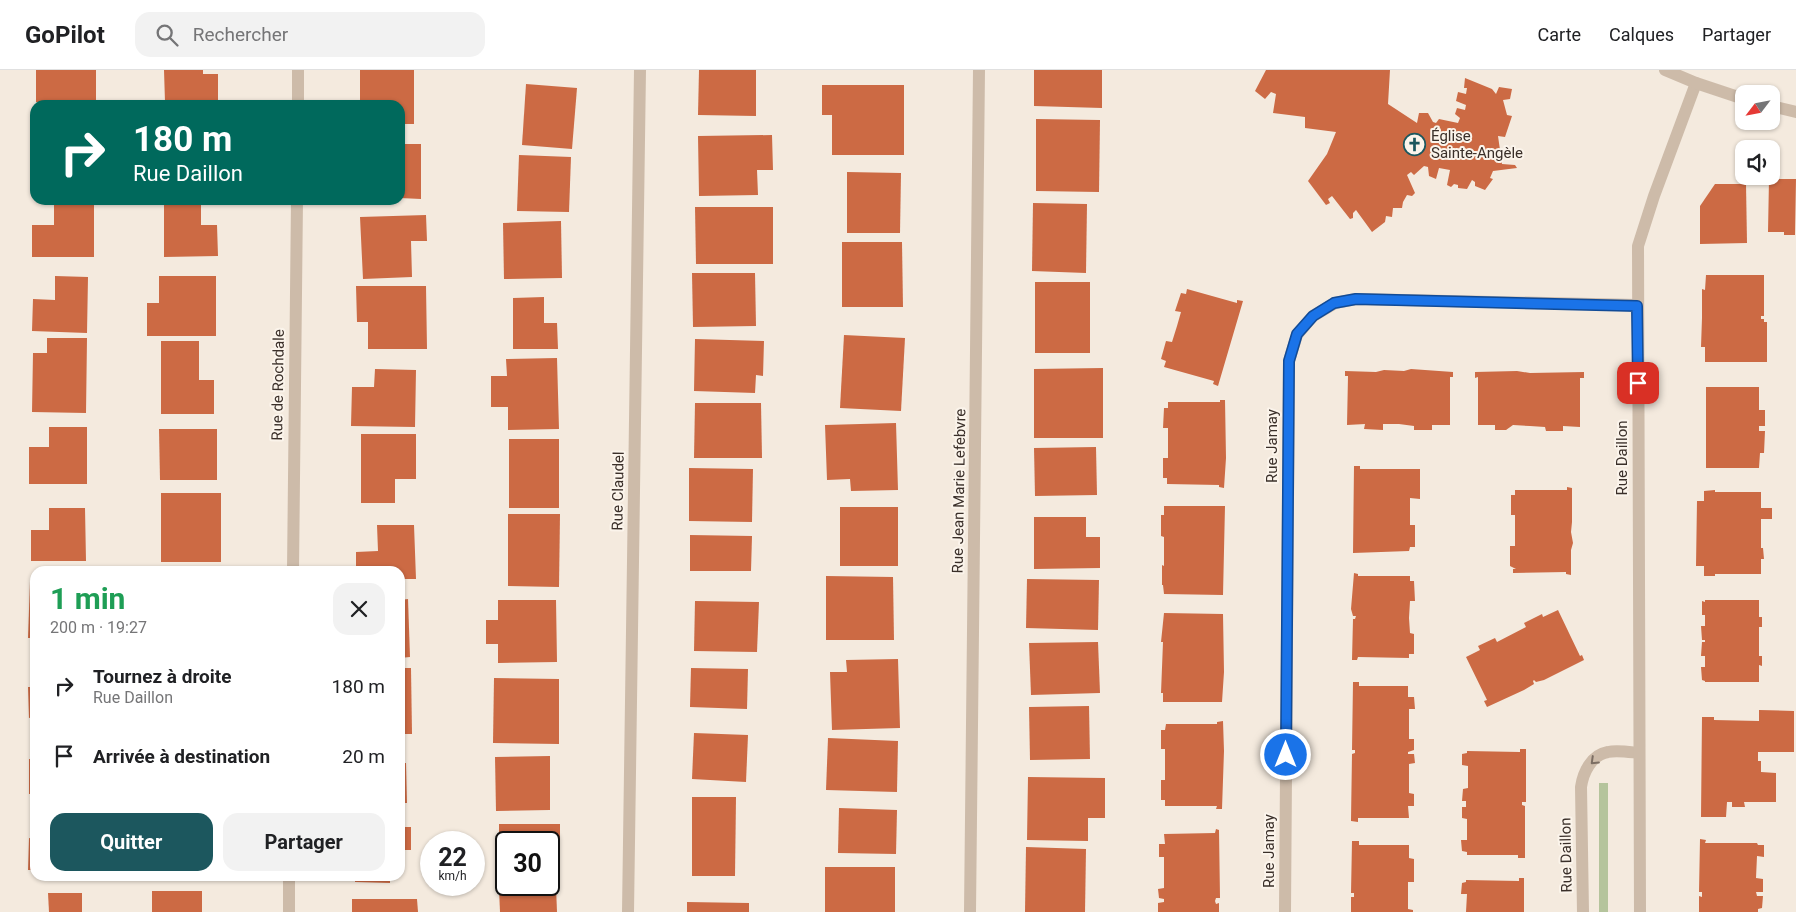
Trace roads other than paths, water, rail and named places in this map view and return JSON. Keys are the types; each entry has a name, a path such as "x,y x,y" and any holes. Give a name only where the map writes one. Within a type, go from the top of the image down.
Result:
{"street":[{"path":"298,70 298,100"},
{"name":"Rue Claudel","path":"628,912 640,70"},
{"name":"Rue Jean Marie Lefebvre","path":"970,912 979,70"},
{"path":"1664,70 1735,96"},
{"name":"Rue Daillon","path":"1640,912 1638,246 1654,196 1696,83"},
{"path":"1780,108 1796,112"},
{"name":"Rue de Rochdale","path":"292,566 297,205"},
{"name":"Rue Jamay","path":"1285,912 1289,361 1297,334 1313,316 1334,303 1356,299 1637,306"},
{"name":"Rue Daillon","path":"1583,912 1581,787 1583,776 1596,758 1607,752 1639,753"},
{"path":"289,881 289,912"}],"place":[{"name":"Église Sainte-Angèle","path":"1415,145"}]}
